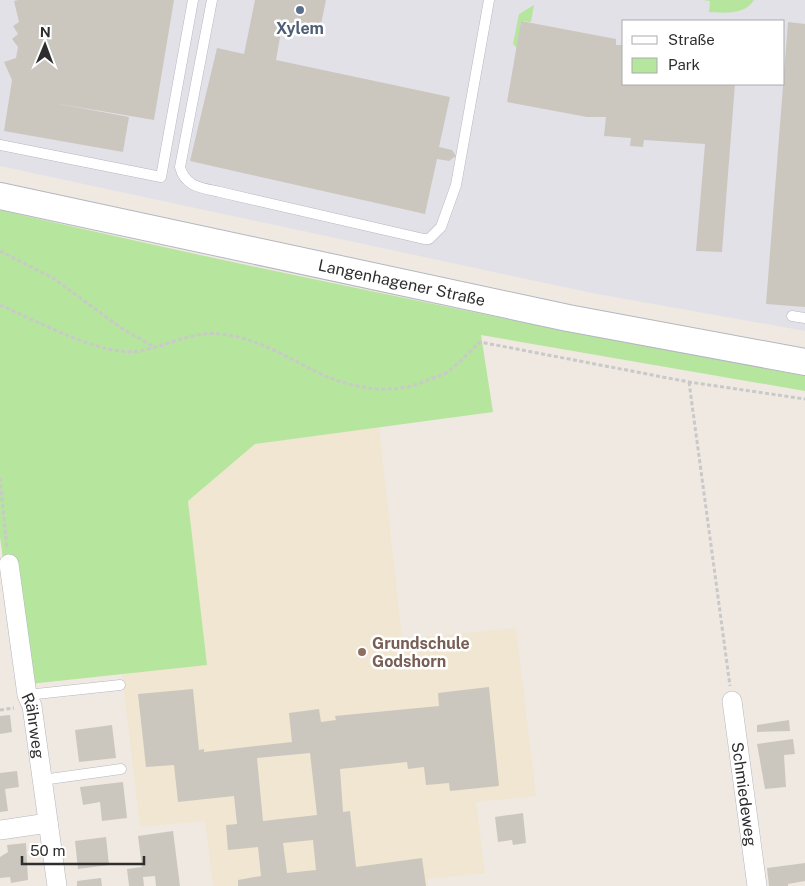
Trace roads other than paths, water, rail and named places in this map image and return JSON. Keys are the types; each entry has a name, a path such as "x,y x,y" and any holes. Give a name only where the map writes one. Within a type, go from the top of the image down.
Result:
{"main road":[{"name":"Langenhagener Straße","path":"0,196 568,318 805,362"}],"street":[{"name":"Rährweg","path":"9,564 27,696 32,706 57,886"},
{"name":"Schmiedeweg","path":"732,701 757,886"},
{"path":"0,830 48,823"}],"lane":[{"path":"0,145 161,177 193,0"},
{"path":"212,0 180,167 186,181 192,185 210,190 424,239 429,239 441,227 456,185 489,0"},
{"path":"792,316 805,318"},
{"path":"27,696 120,685"},
{"path":"42,780 121,769"}],"place":[{"name":"Xylem","path":"300,10"},
{"name":"Grundschule Godshorn","path":"362,652"}]}
